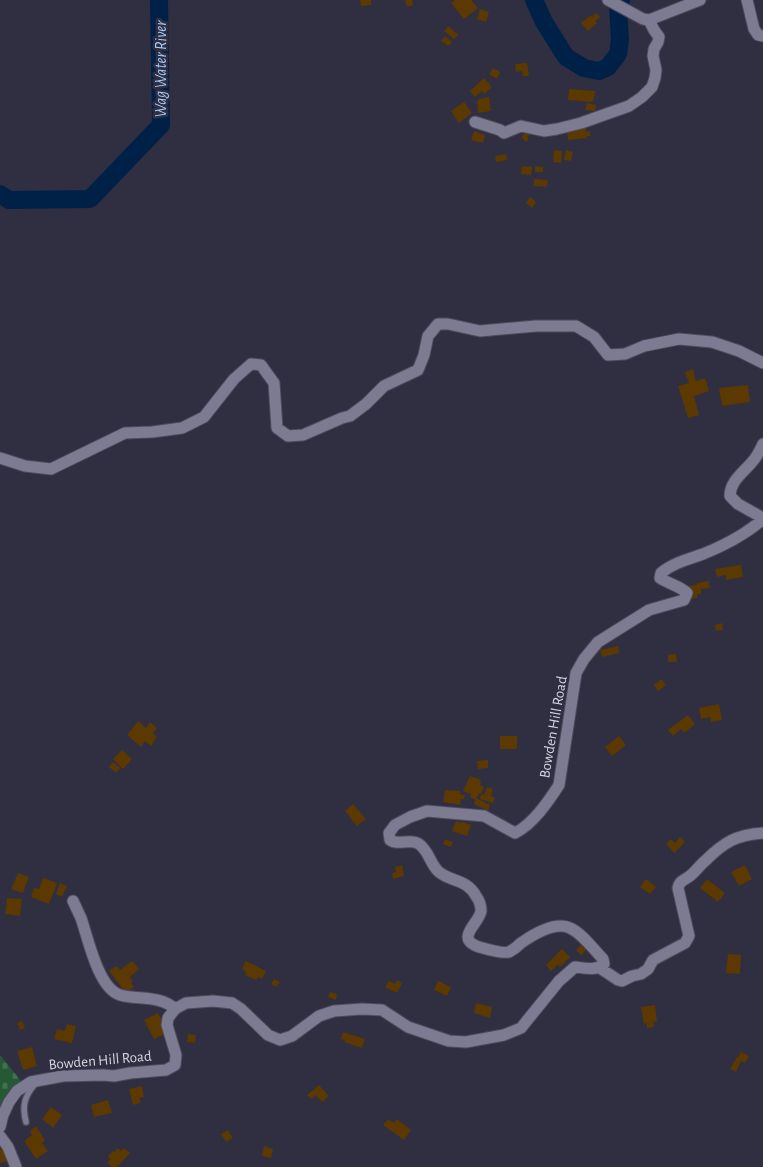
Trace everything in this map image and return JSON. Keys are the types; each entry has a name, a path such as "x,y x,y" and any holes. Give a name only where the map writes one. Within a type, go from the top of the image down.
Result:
{"street":[{"path":"475,122 504,133 521,126 544,131 581,123 629,106 642,98 652,87 655,78 656,70 652,56 659,37 646,20 608,0"},
{"path":"646,20 700,0"},
{"path":"748,0 754,29 758,35 763,36"},
{"path":"0,458 25,466 51,469 125,433 182,428 204,417 234,379 251,364 261,365 274,383 277,428 288,436 303,435 350,416 366,404 384,386 418,370 424,355 428,336 438,324 448,324 480,331 536,326 576,326 594,337 608,354 625,354 644,346 679,339 712,342 739,351 763,363"},
{"path":"763,444 754,460 735,480 730,489 730,496 738,504 763,519"},
{"name":"Bowden Hill Road","path":"600,968 604,964 603,959 578,933 568,927 551,927 508,952 496,952 470,942 468,937 470,930 481,912 476,896 469,887 440,873 419,844 394,842 390,840 389,833 395,825 427,811 484,816 514,832 524,828 550,800 559,785 576,673 588,654 598,642 648,610 684,600 687,593 660,578 661,572 668,566 719,547 754,527 763,519"},
{"path":"73,901 99,971 112,991 119,995 159,1001 175,1009 186,1003 213,1001 232,1003 268,1035 280,1040 292,1036 320,1016 334,1011 362,1009 382,1010 408,1027 449,1041 466,1042 504,1035 520,1028 559,981 575,967 600,968 622,981 641,974 648,969 653,960 685,943 689,936 678,884 691,876 705,860 731,840 747,834 763,833"},
{"name":"Bowden Hill Road","path":"0,1127 1,1111 17,1091 31,1082 63,1076 114,1076 166,1070 175,1065 176,1055 167,1025 168,1018 175,1009"},
{"path":"0,1136 8,1148 16,1167"}],"lane":[{"path":"26,1122 25,1099 38,1080"}],"green space":[{"path":"0,1055 22,1082 0,1109"}],"building":[{"path":"360,0 371,0 371,5 361,6"},
{"path":"405,0 412,0 413,5 407,7"},
{"path":"455,0 471,0 478,8 464,19 451,3"},
{"path":"480,9 489,12 486,22 477,19"},
{"path":"596,13 600,17 595,21 597,23 588,31 581,23"},
{"path":"449,26 458,35 454,39 444,31"},
{"path":"445,36 452,42 448,46 441,41"},
{"path":"527,63 529,76 523,76 522,71 516,72 515,64"},
{"path":"493,68 500,72 497,79 489,74"},
{"path":"484,78 492,87 484,94 482,91 475,97 470,91"},
{"path":"569,89 595,91 593,102 568,100"},
{"path":"489,97 491,111 478,113 477,101"},
{"path":"464,102 472,113 459,123 451,111"},
{"path":"587,103 596,105 595,111 585,110"},
{"path":"523,127 530,134 526,142 521,137 524,134 520,130"},
{"path":"586,128 586,132 590,131 590,136 586,136 587,138 568,140 567,130"},
{"path":"474,131 485,135 483,143 471,140"},
{"path":"554,150 562,151 561,163 553,162"},
{"path":"566,150 573,152 571,161 564,160"},
{"path":"506,154 507,160 496,162 495,156"},
{"path":"522,166 532,167 531,175 521,174"},
{"path":"535,166 543,167 543,172 535,172"},
{"path":"534,179 548,180 547,187 534,186"},
{"path":"530,197 536,202 532,208 526,203"},
{"path":"693,369 696,381 705,378 709,391 694,396 699,415 688,418 678,386 689,383 685,372"},
{"path":"748,385 750,402 722,406 719,388"},
{"path":"741,565 743,577 726,580 726,575 717,577 715,569"},
{"path":"709,581 710,588 701,589 701,594 697,594 697,598 691,599 689,586"},
{"path":"722,623 723,630 716,631 715,625"},
{"path":"618,646 619,653 602,657 600,650"},
{"path":"676,654 677,662 668,662 668,655"},
{"path":"661,679 666,685 658,691 654,685"},
{"path":"719,704 722,720 711,722 710,717 701,719 699,708"},
{"path":"688,715 695,724 684,733 681,729 673,736 668,730"},
{"path":"138,721 146,728 150,722 157,728 153,733 157,737 151,746 145,741 141,747 127,735"},
{"path":"500,736 517,736 517,749 500,749"},
{"path":"619,736 626,745 612,756 605,747"},
{"path":"122,750 132,759 123,769 113,759"},
{"path":"488,760 488,768 478,769 477,761"},
{"path":"113,762 120,768 116,773 109,767"},
{"path":"470,776 481,780 480,785 484,787 476,800 470,797 471,794 463,791"},
{"path":"487,787 493,789 491,796 495,798 493,803 480,799 481,794 484,795"},
{"path":"445,790 460,791 460,794 465,795 464,799 461,799 460,805 443,802"},
{"path":"476,798 490,805 488,811 474,804"},
{"path":"353,804 366,819 357,826 345,811"},
{"path":"456,821 471,825 467,836 452,831"},
{"path":"680,837 685,842 674,853 666,844 671,839 675,843"},
{"path":"445,839 453,842 451,847 443,844"},
{"path":"402,865 404,876 393,879 392,873 396,872 395,867"},
{"path":"745,865 752,879 739,886 731,872"},
{"path":"18,873 29,877 23,893 11,889"},
{"path":"43,878 57,883 49,904 31,897 34,888 39,889"},
{"path":"646,879 656,887 650,894 640,887"},
{"path":"707,879 725,893 718,902 700,888"},
{"path":"60,883 67,886 62,897 56,894"},
{"path":"7,898 22,899 20,916 5,914"},
{"path":"581,945 586,950 581,955 576,950"},
{"path":"562,949 570,957 560,967 558,964 551,971 546,965"},
{"path":"728,954 741,955 740,974 726,973"},
{"path":"132,961 139,969 130,977 134,987 126,993 109,971 116,966 120,970"},
{"path":"246,961 266,971 262,979 258,977 256,980 245,975 246,972 242,969"},
{"path":"274,979 280,982 277,987 271,984"},
{"path":"397,980 402,983 397,993 385,987 389,981 395,984"},
{"path":"438,981 451,987 447,996 434,990"},
{"path":"330,992 337,994 336,1000 328,997"},
{"path":"476,1003 492,1007 490,1018 474,1013"},
{"path":"655,1005 657,1021 653,1022 654,1027 647,1028 647,1023 644,1024 641,1007"},
{"path":"158,1013 164,1025 161,1026 165,1034 154,1039 144,1020"},
{"path":"22,1021 25,1028 20,1030 17,1023"},
{"path":"67,1024 76,1026 72,1043 54,1039 57,1029 65,1031"},
{"path":"343,1032 365,1039 362,1048 344,1042 345,1040 341,1039"},
{"path":"188,1034 196,1035 195,1043 187,1042"},
{"path":"32,1047 37,1066 23,1070 17,1051"},
{"path":"741,1052 749,1056 745,1063 741,1061 736,1072 730,1069"},
{"path":"319,1085 329,1096 322,1102 316,1095 311,1099 307,1095"},
{"path":"142,1086 144,1097 139,1098 141,1103 133,1105 129,1089"},
{"path":"108,1100 112,1113 94,1117 91,1105"},
{"path":"51,1107 62,1115 53,1128 42,1119"},
{"path":"388,1119 394,1123 397,1119 411,1130 404,1140 383,1125"},
{"path":"36,1126 45,1140 42,1143 48,1151 36,1159 24,1141 32,1135 30,1131"},
{"path":"228,1130 233,1138 226,1142 221,1134"},
{"path":"264,1146 273,1149 271,1158 262,1156"},
{"path":"3,1148 7,1161 0,1163 0,1149"},
{"path":"118,1148 121,1151 124,1148 130,1153 117,1167 112,1167 107,1163 110,1159 108,1156"}],"waterway":[{"name":"Wag Water River","path":"0,194 9,200 90,199 161,125 159,0"},
{"name":"Wag Water River","path":"534,0 544,22 566,57 584,68 599,71 608,67 618,54 620,40 618,6 621,0"}]}
